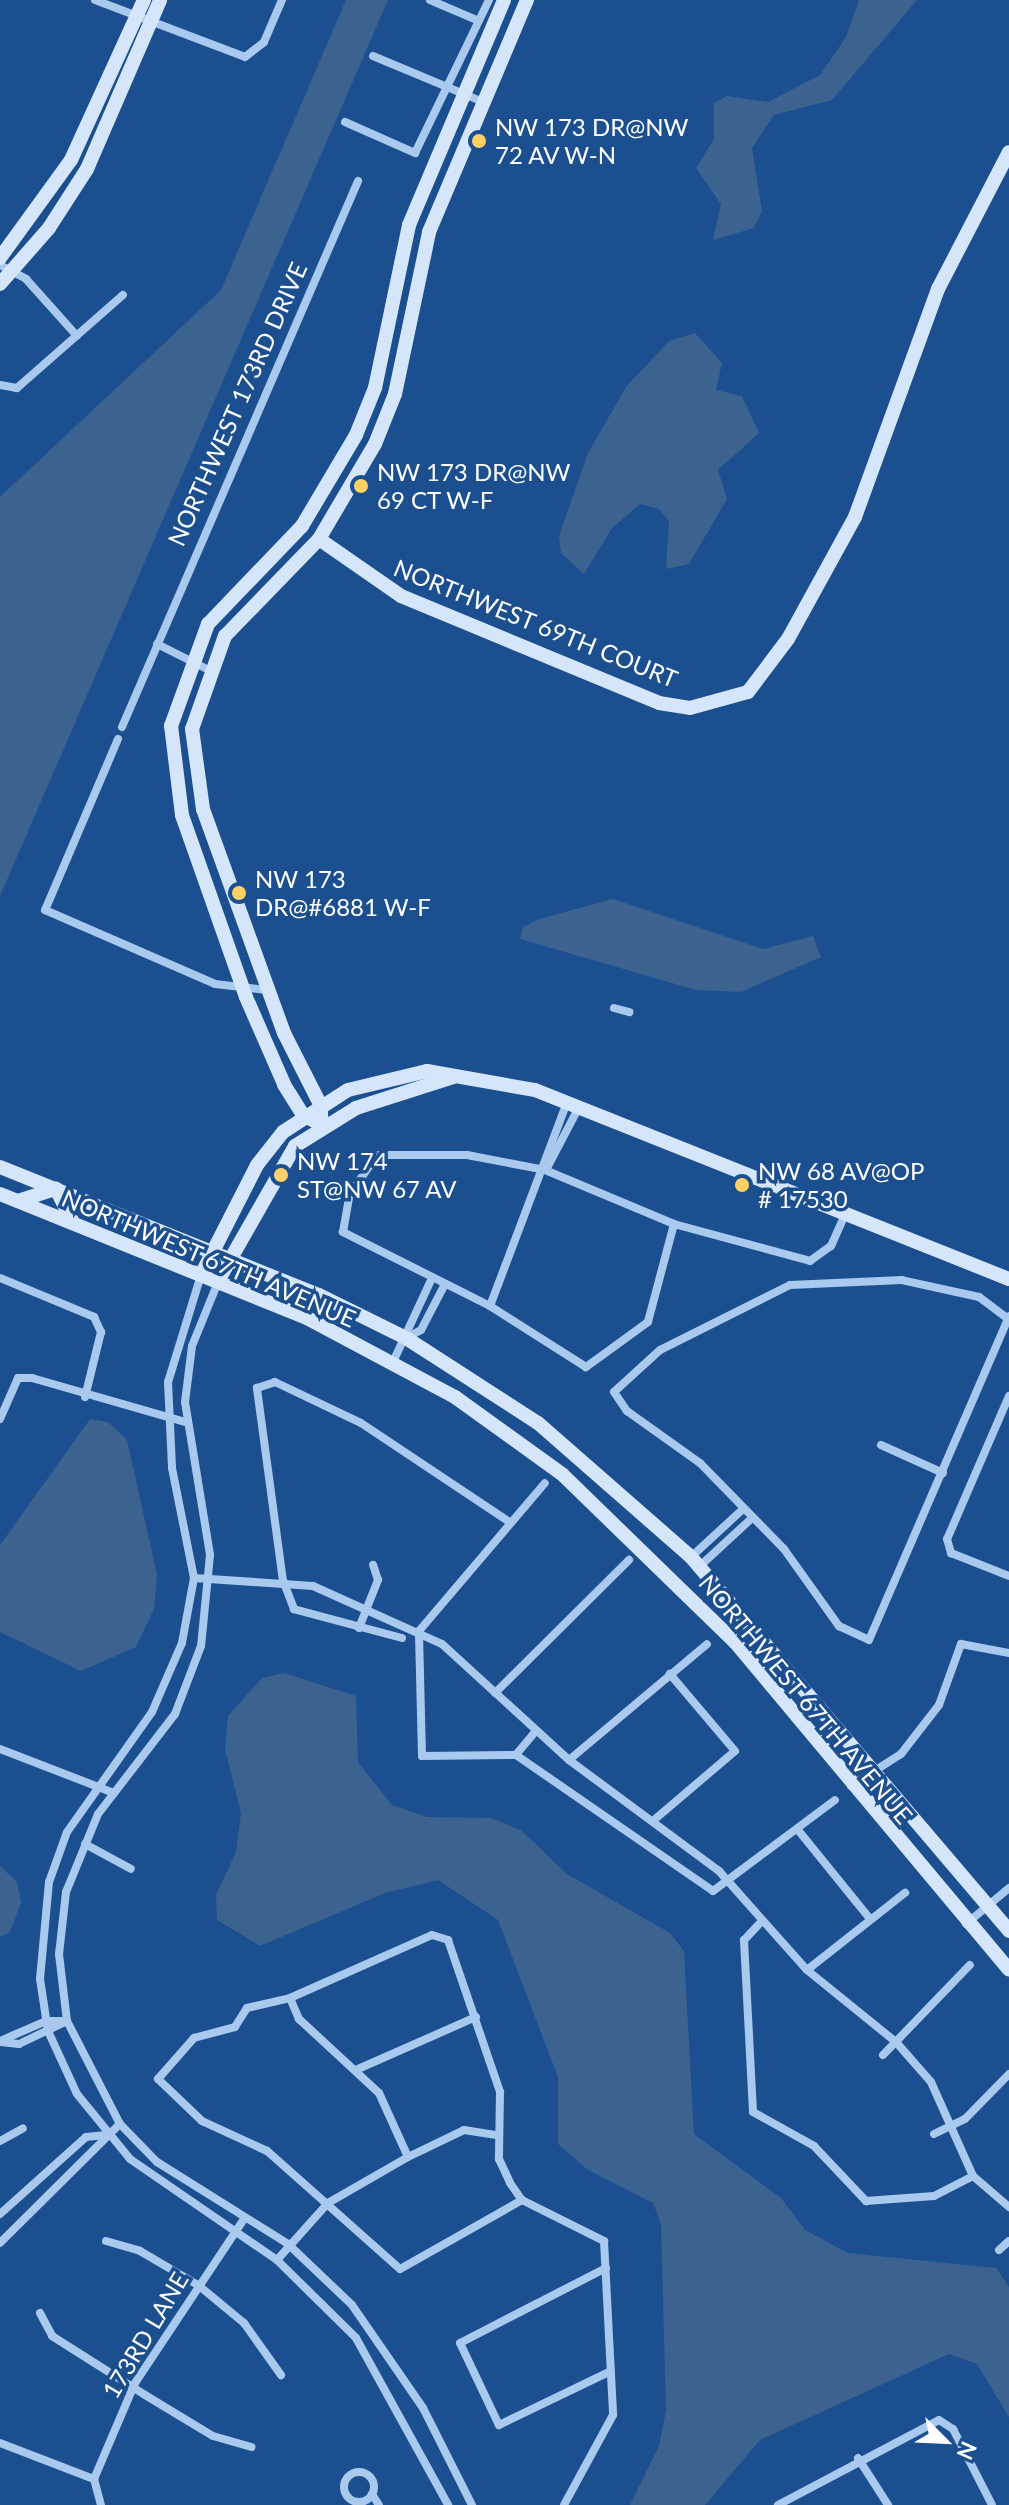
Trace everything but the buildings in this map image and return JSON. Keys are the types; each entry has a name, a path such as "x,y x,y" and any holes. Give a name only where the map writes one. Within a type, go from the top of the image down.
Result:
{"street":[{"path":"95,0 245,57 264,42 282,0"},
{"path":"0,284 6,268 87,169 143,20 144,0"},
{"path":"0,258 71,160 143,20 160,0"},
{"path":"430,0 479,21"},
{"path":"345,122 415,153 489,0"},
{"path":"322,1125 303,1115 243,987 174,783 171,726 190,661 208,624 302,526 366,411 409,225 504,0"},
{"path":"322,1125 320,1104 266,990 194,779 192,729 209,670 225,636 319,539 385,419 429,232 527,0"},
{"path":"373,56 483,102"},
{"name":"NORTHWEST 69TH COURT","path":"319,539 401,596 659,703 690,708 748,692 830,568 881,459 938,289 1009,152"},
{"name":"NORTHWEST 173RD DRIVE","path":"122,727 358,181"},
{"path":"6,268 77,336"},
{"path":"0,385 9,389 123,295"},
{"path":"366,411 385,419"},
{"path":"157,644 209,670"},
{"path":"118,739 45,910 215,984 266,990"},
{"path":"614,1008 629,1012"},
{"path":"448,2505 356,2338 277,2260 231,2234 159,2186 106,2135 77,2094 47,2026 41,1944 49,1882 96,1783 167,1685 194,1578 167,1417 178,1332 201,1275 266,1150 303,1115 320,1104 402,1073 505,1083 573,1105 1009,1279"},
{"path":"454,1077 322,1125 281,1161 218,1281 195,1337 185,1422 206,1517 210,1579 201,1646 175,1714 114,1793 85,1844 61,1922 67,2021 120,2124 177,2178 288,2244 352,2305 393,2359 472,2505"},
{"path":"490,1306 573,1105"},
{"path":"674,1224 648,1322 586,1367 490,1306 343,1232 350,1194 377,1155 467,1155 545,1170 674,1224 810,1261 831,1246 846,1213"},
{"name":"NORTHWEST 67TH AVENUE","path":"0,1167 230,1258 406,1338 581,1456 696,1562 1009,1931"},
{"path":"17,1201 56,1189 73,1223"},
{"name":"NORTHWEST 67TH AVENUE","path":"0,1194 218,1281 393,1362 563,1475 676,1580 965,1924 1009,1970"},
{"path":"0,1278 94,1317 101,1332 85,1397"},
{"path":"393,1362 432,1278"},
{"path":"846,1279 902,1280 979,1297 1008,1317 869,1640 839,1626 752,1518 614,1392 660,1350 790,1285 846,1279"},
{"path":"406,1338 421,1330 445,1284"},
{"path":"178,1332 195,1337"},
{"path":"0,1419 18,1378 185,1422"},
{"path":"402,1638 303,1616 283,1581 256,1403 263,1382 361,1423 508,1521"},
{"path":"1009,1396 947,1539 951,1553 1009,1576"},
{"path":"881,1445 943,1473"},
{"path":"545,1483 508,1521 419,1631 422,1756 516,1755 700,1885 722,1891 835,1800"},
{"path":"696,1562 719,1531 743,1509"},
{"path":"676,1580 752,1518"},
{"path":"719,1531 728,1540"},
{"path":"495,1693 629,1560"},
{"path":"359,1628 378,1580 373,1565"},
{"path":"194,1578 283,1581 367,1606 419,1631 495,1693 569,1760 654,1820 731,1883 761,1922 807,1970 896,2042 931,2082 973,2176 1009,2207"},
{"path":"569,1760 707,1644"},
{"path":"851,1786 901,1754 939,1705 961,1644 1009,1653"},
{"path":"654,1820 735,1751 670,1674"},
{"path":"516,1755 535,1732"},
{"path":"0,1749 96,1783 114,1793"},
{"path":"798,1830 870,1919"},
{"path":"85,1844 131,1869"},
{"path":"965,1924 1009,1888"},
{"path":"807,1970 905,1893"},
{"path":"761,1922 744,1940 753,2112 814,2146 866,2201 934,2196 973,2176"},
{"path":"522,2200 400,2269 267,2151 202,2121 158,2079 194,2038 235,2027 247,2008 290,1998 439,1936 456,1953 500,2092 499,2159 522,2200 604,2241 611,2371 610,2429 564,2505"},
{"path":"883,2055 970,1965"},
{"path":"290,1998 299,2019 358,2069 379,2093 408,2157"},
{"path":"358,2069 476,2017"},
{"path":"0,2042 67,2021"},
{"path":"934,2134 951,2127 1009,2074"},
{"path":"0,2243 98,2152 106,2135 120,2124"},
{"path":"0,2141 23,2128"},
{"path":"277,2260 288,2244 328,2203 408,2157 464,2130 497,2135"},
{"path":"0,2214 86,2137 106,2135"},
{"name":"173RD LANE","path":"94,2479 135,2383 231,2234 244,2219"},
{"path":"106,2241 140,2251 198,2285 244,2323 281,2375"},
{"path":"999,2250 1009,2241"},
{"path":"606,2268 460,2343 495,2423 504,2425 611,2371"},
{"path":"40,2313 52,2336 135,2383 213,2436 251,2447"},
{"path":"778,2505 858,2458 944,2422 992,2505"},
{"path":"0,2443 94,2479 101,2505"},
{"path":"858,2458 888,2505"},
{"path":"372,2494 379,2505"}],"water":[{"path":"346,0 388,0 0,896 0,497 221,290"},
{"path":"859,0 917,0 832,100 774,115 752,148 762,211 754,228 713,240 721,204 696,168 714,139 714,103 727,96 768,102 820,75 846,37"},
{"path":"695,333 722,363 716,390 742,396 759,433 718,470 727,499 689,564 666,569 669,521 659,509 640,504 612,528 584,574 561,553 559,536 588,453 626,387 669,341"},
{"path":"613,899 763,949 813,936 821,957 741,992 696,990 520,939 523,927 539,919"},
{"path":"90,1419 108,1422 127,1440 157,1575 154,1609 136,1647 81,1671 0,1632 0,1545"},
{"path":"284,1673 356,1696 358,1762 392,1805 427,1817 492,1818 522,1831 567,1874 670,1933 684,1951 694,2134 781,2198 805,2230 848,2253 996,2268 1009,2287 1009,2417 977,2364 949,2354 760,2440 705,2505 630,2505 659,2446 666,2410 661,2224 653,2203 588,2170 558,2144 558,2077 498,1920 438,1880 385,1893 260,1946 217,1920 216,1895 236,1852 241,1813 225,1749 228,1716 262,1678"},
{"path":"0,1866 17,1882 21,1903 10,1932 0,1937"}],"place":[{"name":"NW 173 DR@NW 72 AV W-N","path":"479,141"},
{"name":"NW 173 DR@NW 69 CT W-F","path":"361,486"},
{"name":"NW 173 DR@#6881 W-F","path":"239,893"},
{"name":"NW 174 ST@NW 67 AV","path":"281,1175"},
{"name":"NW 68 AV@OP # 17530","path":"742,1185"}]}
